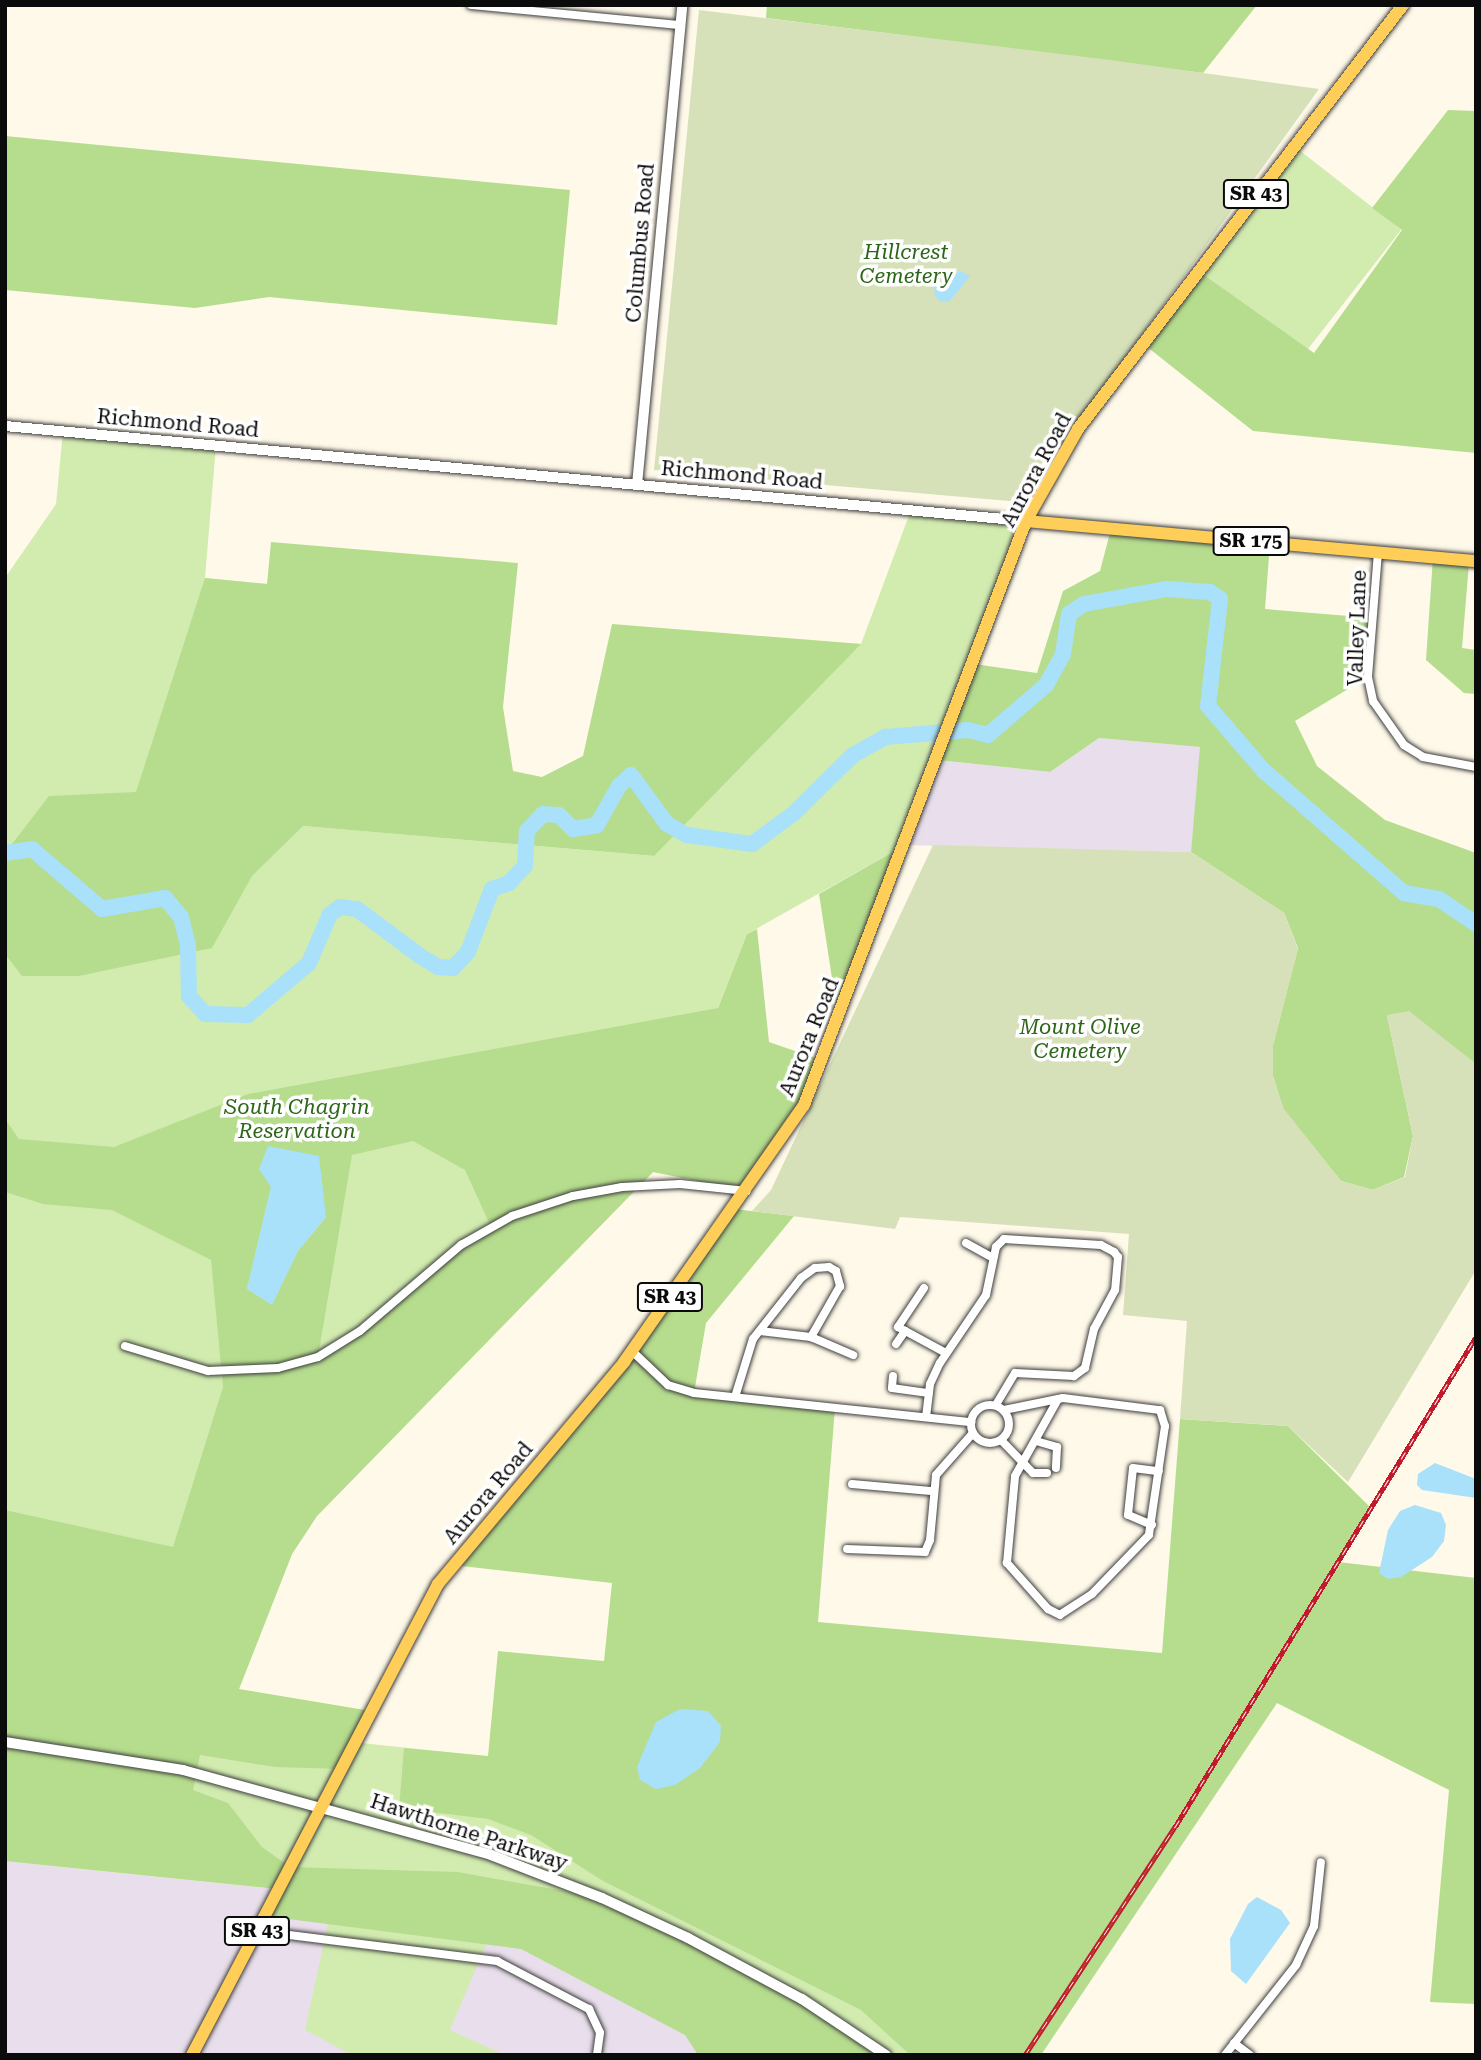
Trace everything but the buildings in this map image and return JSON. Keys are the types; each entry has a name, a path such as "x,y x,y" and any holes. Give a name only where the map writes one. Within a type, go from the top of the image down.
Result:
{"main road":[{"name":"Aurora Road","path":"192,2055 439,1584 632,1351 747,1191 804,1105 943,746 1026,521 1078,429 1111,380 1404,5"},
{"name":"Richmond Road","path":"1026,521 1476,561"}],"street":[{"path":"471,5 680,25"},
{"name":"Columbus Road","path":"637,485 682,5"},
{"name":"Richmond Road","path":"5,426 1026,521"},
{"name":"Valley Lane","path":"1378,552 1368,677 1373,701 1384,723 1404,745 1423,757 1476,767"},
{"path":"125,1346 208,1371 278,1368 318,1357 360,1331 461,1245 512,1216 572,1196 622,1187 680,1184 747,1191"},
{"path":"926,1417 929,1393 946,1353 986,1295 993,1258 999,1243 1014,1237 1101,1245 1118,1257 1115,1290 1094,1329 1085,1368 1074,1376 1015,1373 1000,1408 1009,1426 1001,1440 985,1443 973,1433 971,1422 980,1408 1000,1408 1058,1399 1160,1410 1165,1426 1149,1535 1130,1557 1081,1603 1060,1615 1048,1609 1007,1563 1015,1476 1058,1399"},
{"path":"966,1243 993,1258"},
{"path":"735,1397 749,1347 760,1331 802,1278 815,1268 830,1267 836,1271 839,1286 810,1337"},
{"path":"924,1288 898,1327 946,1353"},
{"path":"760,1331 810,1337 853,1355"},
{"path":"896,1344 905,1331"},
{"path":"632,1351 668,1385 735,1397 971,1422"},
{"path":"893,1376 892,1388 929,1393"},
{"path":"847,1549 925,1552 930,1540 931,1491 940,1467 973,1433"},
{"path":"1001,1440 1033,1473 1047,1474"},
{"path":"1036,1441 1057,1447 1056,1468"},
{"path":"1152,1525 1128,1516 1133,1468 1159,1471"},
{"path":"852,1484 931,1491"},
{"name":"Hawthorne Parkway","path":"5,1742 183,1770 491,1855 644,1916 768,1979 886,2055"},
{"path":"1224,2055 1301,1955 1314,1926 1321,1862"},
{"path":"257,1931 497,1961 589,2009 600,2033 597,2055"},
{"path":"1234,2043 1251,2055"}],"shaded area":[{"path":"1099,738 1201,747 1191,852 905,845 938,760 1050,772"},
{"path":"5,1861 509,1913 775,2055 5,2055"}],"green space":[{"path":"767,5 1257,5 1203,73 766,18"},
{"name":"Hillcrest Cemetery","path":"699,10 1110,60 1319,89 1021,502 654,470"},
{"path":"1448,110 1476,111 1476,453 1253,431 1141,342 1197,270 1314,353 1402,230 1372,208"},
{"path":"5,136 570,190 557,325 269,297 195,308 5,290"},
{"path":"1294,146 1401,230 1305,353 1197,270"},
{"name":"South Chagrin Reservation","path":"63,431 216,446 205,578 267,584 245,821 653,856 678,631 861,644 911,510 1026,521 905,845 747,934 653,1172 317,1516 292,1554 239,1689 352,1742 1141,1826 992,2055 775,2055 509,1913 5,1861 5,578 56,504"},
{"path":"1111,529 1270,543 1265,609 1373,618 1368,677 1295,721 1317,766 1385,820 1476,853 1476,1064 1443,1039 1387,1015 1413,1136 1404,1177 1373,1190 1341,1181 1283,1109 1273,1076 1273,1045 1298,948 1284,913 1191,852 1200,747 1099,738 1050,772 938,760 974,664 1037,673 1063,591 1100,571"},
{"path":"271,542 518,563 503,707 513,771 542,777 583,756 612,624 861,644 654,856 303,826 252,876 212,948 79,976 22,976 5,954 5,853 49,796 136,792 205,578 267,584"},
{"path":"1433,557 1469,563 1462,648 1476,650 1476,694 1464,693 1426,660"},
{"path":"905,845 838,1017 819,894"},
{"name":"Mount Olive Cemetery","path":"933,845 1191,852 1284,913 1298,949 1273,1045 1273,1077 1284,1109 1341,1181 1373,1190 1405,1177 1413,1136 1387,1015 1409,1011 1476,1064 1476,1270 1348,1482 1288,1426 1180,1419 1187,1321 1123,1315 1129,1234 900,1217 895,1229 752,1211 771,1190"},
{"path":"757,929 769,1042 821,1060 804,1105 747,1191 653,1172 317,1516 292,1554 239,1689 371,1711 341,1769 275,1767 200,1755 193,1790 228,1803 262,1847 290,1867 458,1872 602,1898 741,1964 886,2055 698,2055 685,2035 521,1949 265,1916 278,1889 5,1861 5,1510 173,1547 223,1387 211,1260 112,1210 43,1204 5,1192 5,1119 19,1139 114,1147 248,1094 718,1008 747,934","holes":["413,1141 465,1170 491,1227 423,1274 360,1331 318,1357 352,1155","271,1187 326,1217 298,1251 272,1304 247,1289"]},
{"path":"734,1209 794,1216 706,1323 694,1393 835,1408 818,1622 1162,1653 1180,1419 1288,1426 1371,1508 1338,1562 1476,1578 1476,2004 1430,2002 1449,1790 1277,1703 1041,2055 910,2055 861,2010 603,1881 531,1835 488,1819 399,1808 404,1748 488,1756 498,1651 604,1661 612,1583 453,1565 624,1362"},
{"path":"328,1923 487,1942 450,2030 504,2055 352,2055 305,2030"}],"water":[{"path":"960,271 970,276 949,302 941,302 935,296 934,286"},
{"path":"268,1146 319,1156 326,1217 298,1251 272,1305 247,1289 271,1187 259,1169"},
{"path":"1435,1463 1476,1479 1476,1498 1422,1490 1417,1485 1418,1474"},
{"path":"1415,1505 1441,1513 1446,1525 1444,1541 1432,1557 1401,1577 1388,1579 1379,1573 1388,1530 1400,1511"},
{"path":"680,1709 708,1711 721,1726 720,1742 700,1768 675,1785 656,1789 640,1780 637,1767 656,1722"},
{"path":"1257,1897 1281,1910 1290,1923 1246,1984 1231,1971 1230,1939 1248,1904"}],"waterway":[{"path":"5,853 32,849 102,909 165,898 181,917 188,945 189,996 205,1014 248,1015 309,963 330,914 340,907 357,909 420,956 438,967 453,968 468,952 492,889 509,883 525,866 527,831 543,814 559,815 573,829 597,825 619,786 631,775 667,824 687,835 752,844 793,814 853,755 886,737 968,730 988,735 1046,685 1063,654 1069,614 1084,604 1166,589 1210,592 1220,599 1208,706 1264,771 1404,893 1439,899 1476,924"}],"railway":[{"path":"1025,2055 1175,1827 1476,1337"}]}
